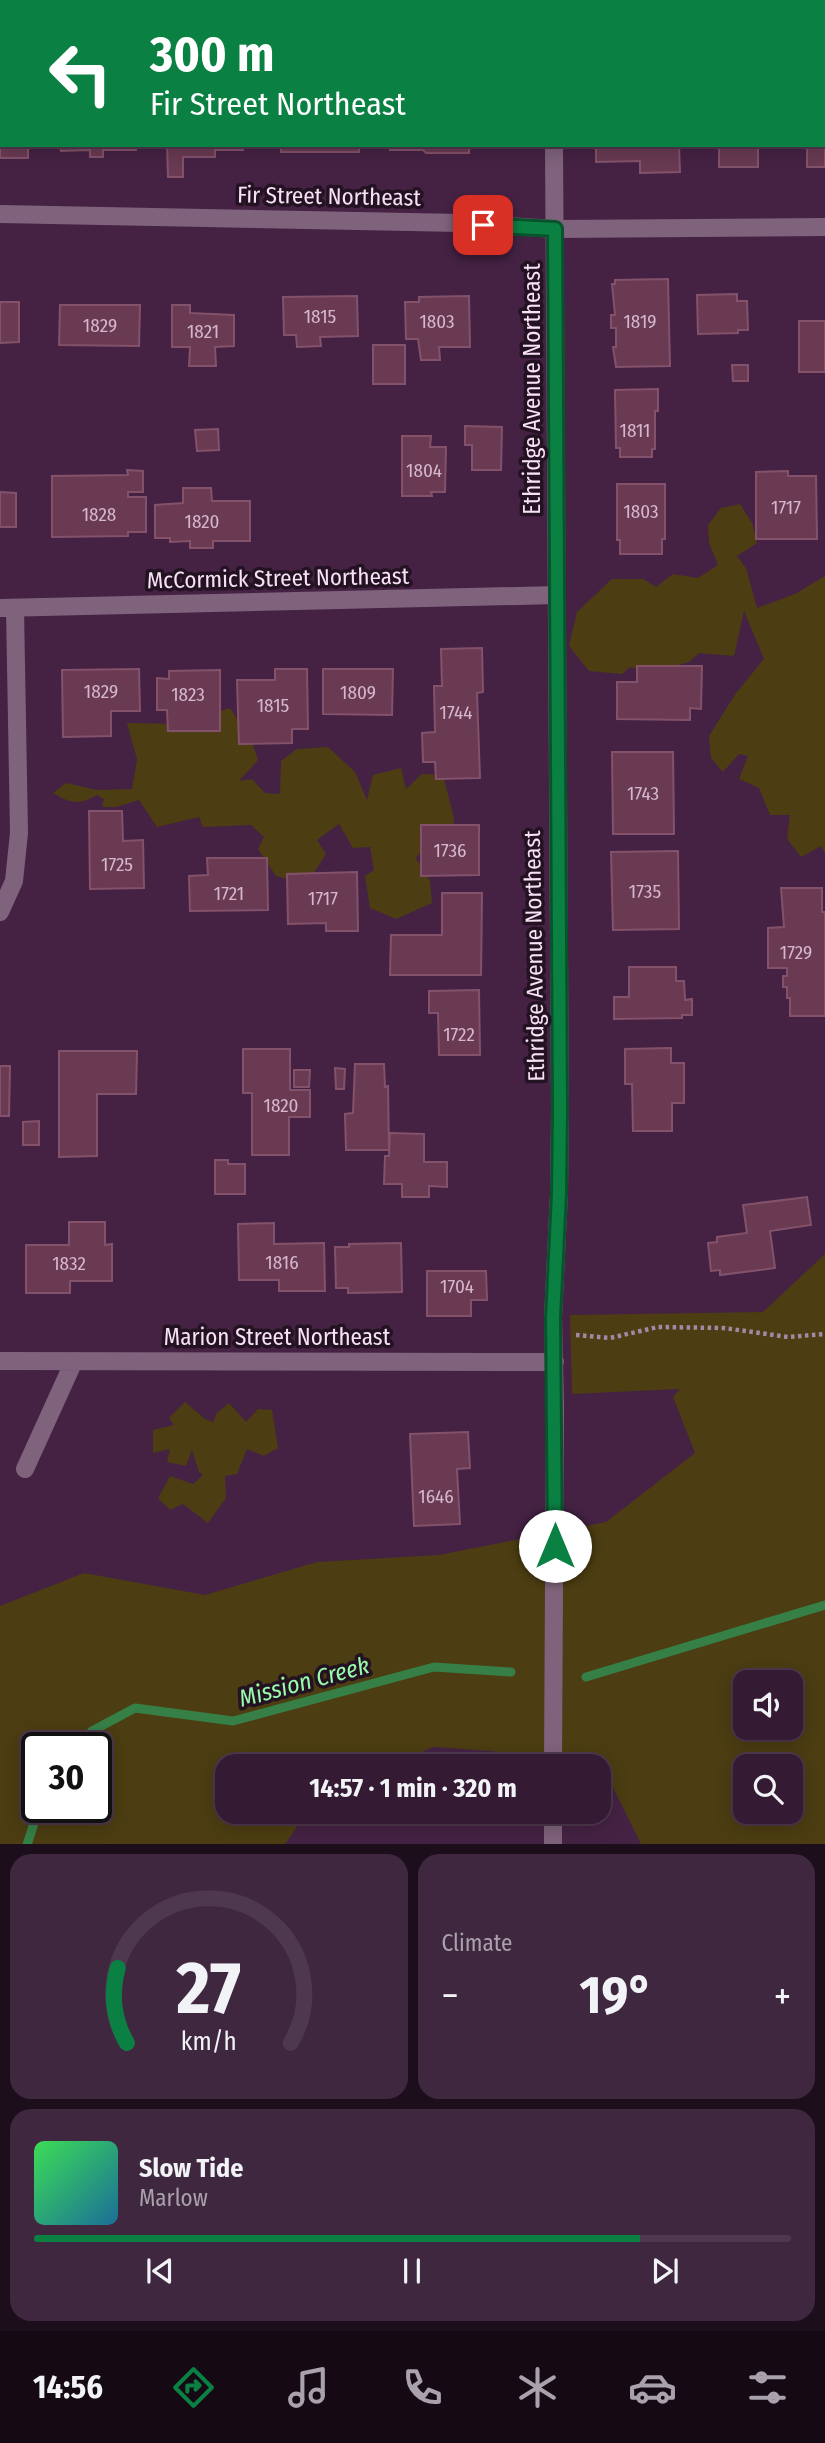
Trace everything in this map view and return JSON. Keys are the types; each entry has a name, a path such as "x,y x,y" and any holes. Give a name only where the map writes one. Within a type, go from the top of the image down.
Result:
{"street":[{"name":"Ethridge Avenue Northeast","path":"553,1754 553,1318 560,1122 554,147"},
{"name":"Fir Street Northeast","path":"0,214 461,223 555,229 825,227"},
{"name":"McCormick Street Northeast","path":"7,608 557,595"},
{"path":"0,912 14,881 19,833 7,608"},
{"name":"Marion Street Northeast","path":"0,1361 555,1362"},
{"path":"25,1469 74,1361"},
{"path":"553,1824 553,1844"}],"path":[{"path":"570,1334 610,1338 658,1327 724,1328 788,1337 825,1334"}],"shaded area":[{"path":"740,504 752,523 757,543 737,556 746,568 757,608 795,594 825,576 825,853 821,846 801,857 787,839 790,815 770,815 759,788 739,779 748,756 739,754 723,772 711,758 709,736 736,693 764,659 744,611 734,656 699,653 689,662 649,673 630,667 622,674 589,671 569,646 577,612 612,579 643,579 656,587 673,574 698,578 718,565 709,543 708,525 721,508"},
{"path":"230,708 251,740 258,760 239,781 252,779 265,793 280,794 281,761 297,749 328,747 355,772 367,800 373,775 401,768 406,789 422,774 443,775 454,818 453,833 433,837 416,858 430,881 432,903 396,919 370,908 365,876 374,870 370,847 353,848 339,824 317,840 326,854 306,885 276,876 258,849 264,837 251,825 203,827 199,817 157,827 139,800 116,807 102,807 104,799 97,795 75,802 53,793 66,783 97,790 132,789 137,759 127,723 178,724"},
{"path":"825,1254 825,1844 641,1844 611,1783 611,1754 515,1754 433,1747 418,1754 215,1754 215,1824 299,1824 285,1844 0,1844 0,1606 84,1573 205,1595 317,1562 439,1555 606,1522 695,1453 673,1397 680,1389 572,1394 570,1315 763,1312"},
{"path":"185,1402 205,1419 213,1422 217,1413 229,1403 246,1422 258,1409 272,1410 278,1448 264,1456 247,1449 237,1474 225,1476 226,1498 208,1523 183,1504 170,1510 158,1498 170,1476 193,1484 203,1475 199,1472 192,1450 186,1466 167,1462 170,1449 153,1453 153,1430 174,1425 169,1418"}],"building":[{"path":"0,147 28,147 28,158 0,158"},
{"path":"60,147 136,147 136,150 103,150 103,157 90,157 90,150 61,151"},
{"path":"167,147 242,147 243,150 215,150 215,157 183,157 183,177 168,177"},
{"path":"281,147 359,147 359,152 281,152"},
{"path":"390,147 469,147 469,153 426,153 423,150 390,150"},
{"path":"596,147 679,147 680,172 640,173 640,161 596,162"},
{"path":"719,147 758,147 758,167 719,167"},
{"path":"807,147 825,147 825,167 807,167"},
{"path":"668,279 670,366 616,367 613,347 616,347 616,328 611,328 611,315 615,315 612,284 615,284 615,280"},
{"path":"737,294 737,301 747,301 748,330 738,330 738,333 698,334 697,295"},
{"path":"357,296 358,336 320,337 321,346 297,347 296,335 284,335 283,297"},
{"path":"469,296 470,347 439,347 440,360 421,360 418,339 406,339 405,302 419,302 419,297"},
{"path":"0,302 19,302 19,342 0,343"},
{"path":"60,305 140,305 139,346 59,345"},
{"path":"172,305 190,305 190,313 234,315 234,346 215,347 216,366 189,366 190,347 172,347"},
{"path":"799,321 825,321 825,372 799,372"},
{"path":"373,345 405,345 405,384 373,384"},
{"path":"732,365 748,365 748,381 733,381"},
{"path":"658,389 655,449 652,449 652,457 620,457 620,448 616,448 615,390"},
{"path":"465,426 502,427 501,470 472,470 472,445 465,445"},
{"path":"218,429 219,450 197,451 195,430"},
{"path":"402,436 431,436 430,447 446,447 445,492 431,492 432,496 402,496"},
{"path":"127,470 143,471 143,492 128,492 128,497 146,497 146,532 128,532 128,536 52,537 52,476 128,475"},
{"path":"788,471 788,476 816,476 817,539 756,539 756,472"},
{"path":"617,484 665,484 665,539 662,539 662,554 620,554 620,540 617,540"},
{"path":"183,488 211,488 212,501 250,501 250,541 213,541 213,548 190,548 190,541 170,542 170,538 155,538 155,505 183,503"},
{"path":"0,492 16,493 16,527 0,527"},
{"path":"482,648 483,692 477,693 480,778 436,779 435,762 423,762 422,733 435,732 434,686 442,686 441,649"},
{"path":"637,666 702,666 701,709 690,708 690,720 617,719 617,682 637,682"},
{"path":"139,669 140,711 111,711 111,736 63,737 62,670"},
{"path":"275,669 307,669 308,729 292,729 292,743 239,744 237,680 275,680"},
{"path":"323,669 393,669 392,715 323,714"},
{"path":"220,670 220,731 168,731 167,710 157,710 157,678 169,679 169,671"},
{"path":"612,752 673,752 674,834 613,834"},
{"path":"89,811 122,811 123,841 143,840 144,888 90,889"},
{"path":"421,825 479,825 479,875 421,876"},
{"path":"678,851 679,929 613,930 611,852"},
{"path":"207,858 267,858 268,910 190,911 189,876 208,875"},
{"path":"357,872 358,931 326,931 326,923 288,924 287,874"},
{"path":"781,888 822,888 822,912 825,912 825,1016 790,1016 790,998 787,998 787,987 783,987 783,976 787,976 787,968 768,968 768,928 784,927"},
{"path":"442,893 482,893 481,975 390,975 391,935 442,935"},
{"path":"629,967 676,967 676,981 684,981 685,1000 692,999 692,1015 682,1015 682,1018 614,1019 614,997 629,997"},
{"path":"479,990 480,1055 439,1055 438,1013 429,1013 429,991"},
{"path":"671,1048 671,1063 684,1063 684,1103 672,1103 672,1131 633,1131 632,1084 625,1084 625,1049"},
{"path":"243,1049 290,1049 290,1090 310,1090 310,1117 289,1117 289,1155 252,1155 252,1093 243,1093"},
{"path":"59,1051 137,1051 136,1094 97,1094 97,1156 59,1157"},
{"path":"355,1064 384,1064 385,1087 388,1086 389,1150 346,1150 345,1114 353,1113"},
{"path":"0,1066 10,1066 9,1116 0,1116"},
{"path":"335,1068 345,1069 344,1089 336,1089"},
{"path":"294,1070 310,1070 309,1087 294,1087"},
{"path":"39,1121 39,1145 23,1145 23,1122"},
{"path":"390,1133 424,1134 424,1162 447,1162 447,1187 429,1186 429,1197 402,1197 402,1184 384,1184 385,1156 389,1156"},
{"path":"215,1160 228,1160 228,1164 245,1164 245,1194 215,1194"},
{"path":"807,1197 811,1225 770,1231 775,1268 720,1275 720,1270 711,1271 708,1243 717,1242 717,1237 747,1233 743,1205"},
{"path":"69,1222 105,1222 105,1245 112,1244 112,1281 70,1281 70,1293 26,1293 26,1245 69,1245"},
{"path":"274,1223 274,1244 324,1243 325,1291 279,1291 279,1280 239,1280 238,1224"},
{"path":"401,1243 402,1292 348,1293 348,1288 336,1288 335,1247 349,1247 349,1244"},
{"path":"427,1271 486,1271 487,1300 471,1300 471,1316 427,1316"},
{"path":"468,1432 470,1468 457,1469 460,1524 414,1526 410,1434"}],"waterway":[{"name":"Mission Creek","path":"586,1677 825,1605"},
{"name":"Mission Creek","path":"91,1732 135,1708 233,1721 434,1667 511,1672"},
{"name":"Mission Creek","path":"27,1844 34,1823"}],"route":[{"path":"483,225 555,229 560,1110 553,1318 555,1546"}]}
